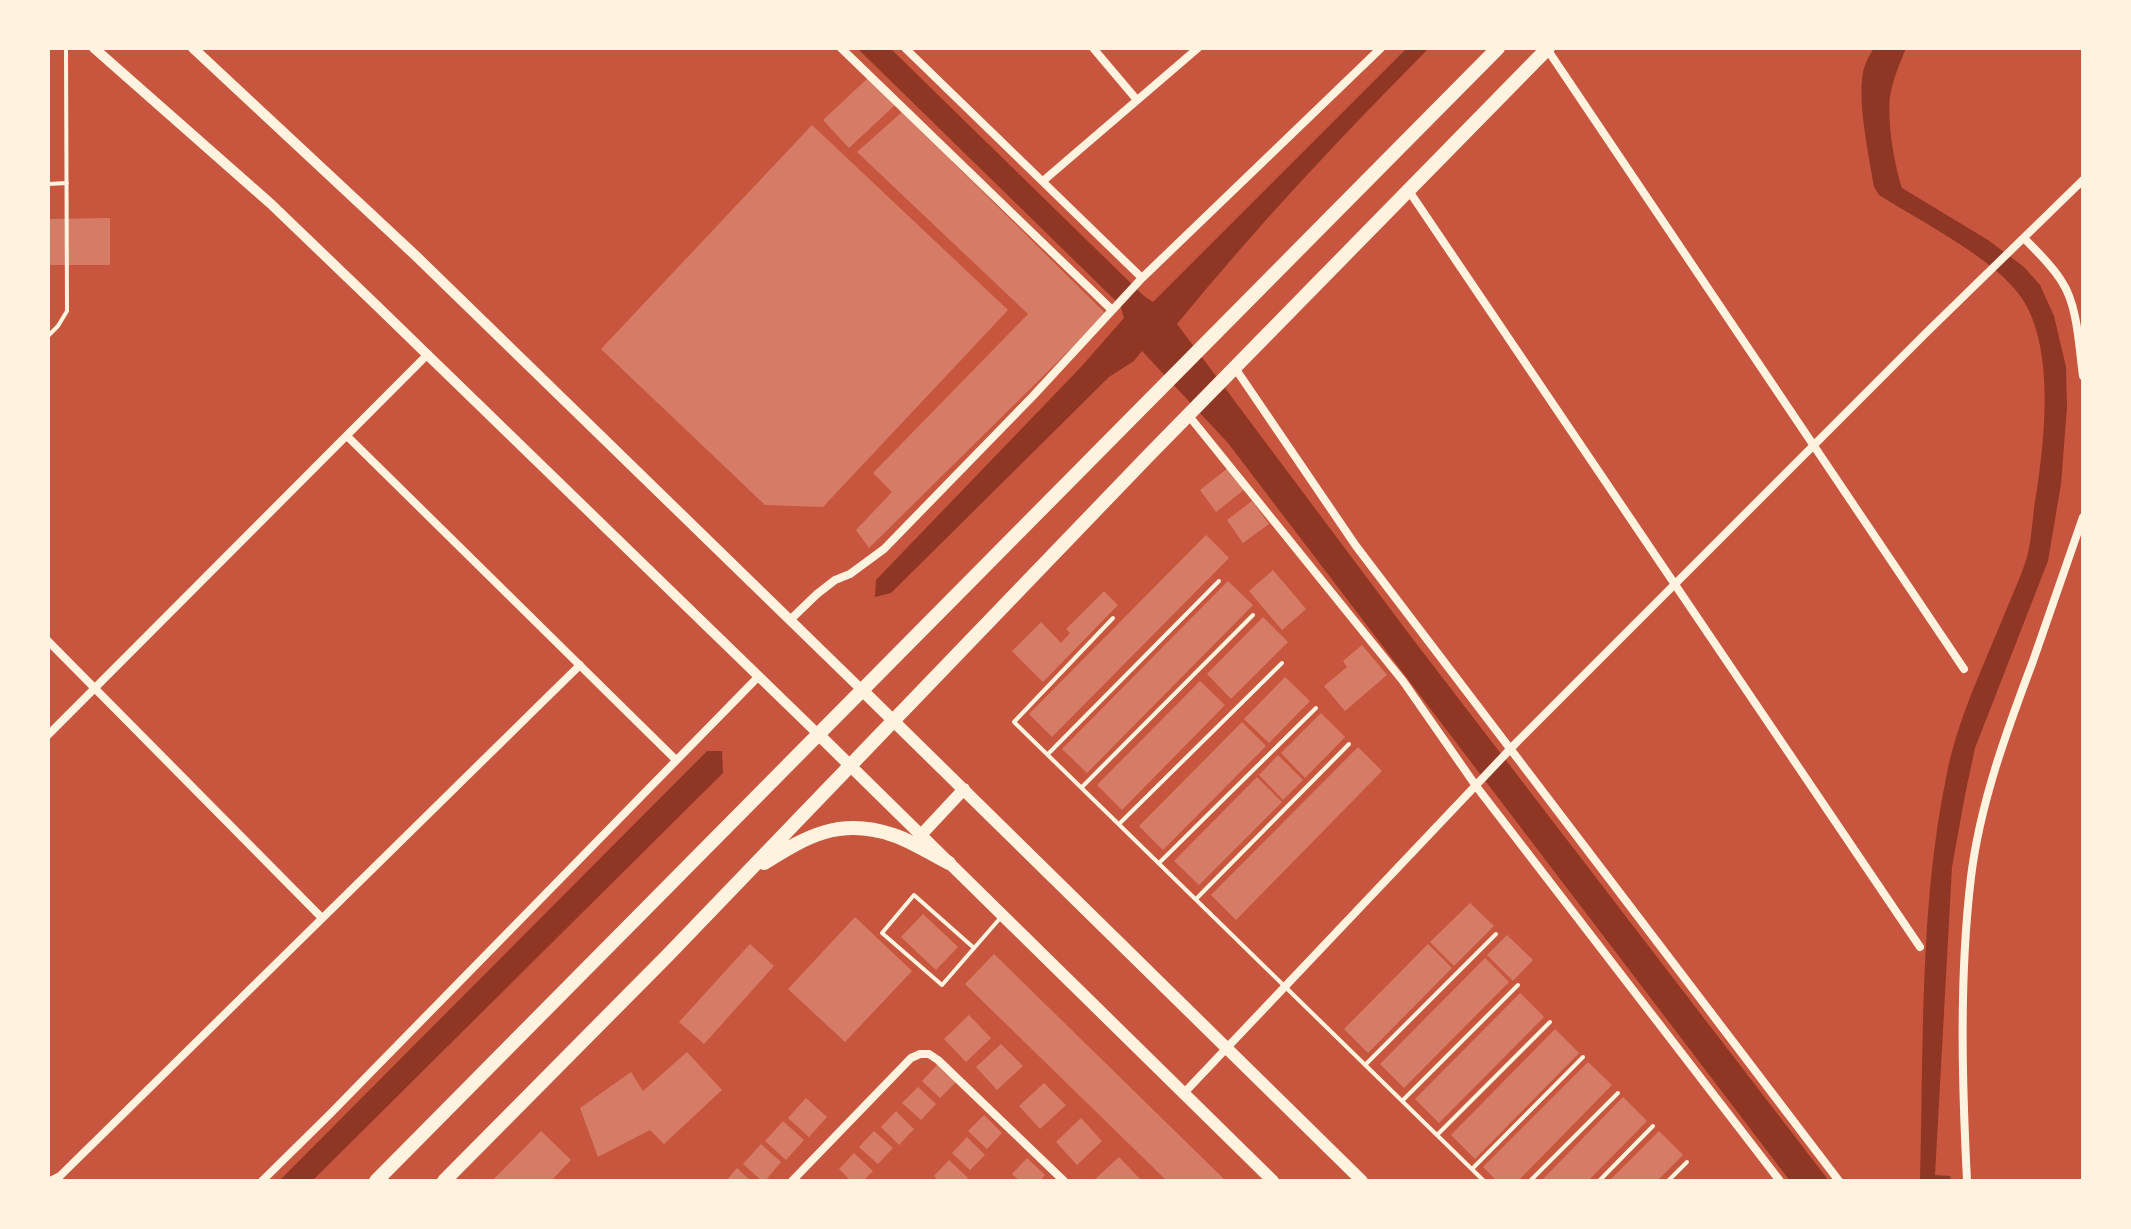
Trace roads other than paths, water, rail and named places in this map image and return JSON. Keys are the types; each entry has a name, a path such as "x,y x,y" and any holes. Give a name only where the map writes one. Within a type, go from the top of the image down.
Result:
{"highway":[{"path":"376,1181 1498,48"},
{"path":"444,1181 658,966 1190,414 1548,49"},
{"path":"746,874 800,841 825,832 855,827 894,835 949,863"}],"main road":[{"path":"862,690 1362,1181"},
{"path":"818,734 1273,1181"},
{"path":"921,835 964,789"}],"street":[{"path":"94,48 271,204 818,734"},
{"path":"193,48 460,298 862,690"},
{"path":"841,48 1114,307"},
{"path":"905,48 1043,181 1139,281"},
{"path":"1093,48 1137,100"},
{"path":"1043,181 1198,48"},
{"path":"790,620 835,580 850,574 884,549 1033,396 1139,281 1381,48"},
{"path":"1548,49 1964,669"},
{"path":"1184,1093 1508,752 1813,445 2083,180"},
{"path":"1409,191 1920,947"},
{"path":"2024,238 2043,256 2064,284 2072,304 2083,376"},
{"path":"48,735 428,354"},
{"path":"1232,371 1508,752 1839,1181"},
{"path":"1190,414 1403,681 1780,1181"},
{"path":"347,436 676,760"},
{"path":"1967,1181 1962,1079 1971,875 2008,729 2083,517"},
{"path":"48,641 322,918"},
{"path":"50,1181 60,1176 580,665"},
{"path":"262,1181 759,676"},
{"path":"792,1181 911,1058 929,1054 952,1071 1064,1181"}],"lane":[{"path":"48,336 67,311 66,48"},
{"path":"48,184 67,183"},
{"path":"1048,754 1219,581"},
{"path":"1082,788 1253,615"},
{"path":"1113,618 1014,722 1484,1181"},
{"path":"1119,824 1282,663"},
{"path":"1159,863 1316,708"},
{"path":"1196,899 1349,744"},
{"path":"974,948 914,895 882,933 942,985 1003,915"},
{"path":"1365,1065 1496,934"},
{"path":"1402,1101 1518,985"},
{"path":"1437,1135 1550,1022"},
{"path":"1472,1169 1583,1057"},
{"path":"1530,1181 1618,1093"},
{"path":"1599,1181 1653,1126"},
{"path":"1668,1181 1687,1162"}]}
